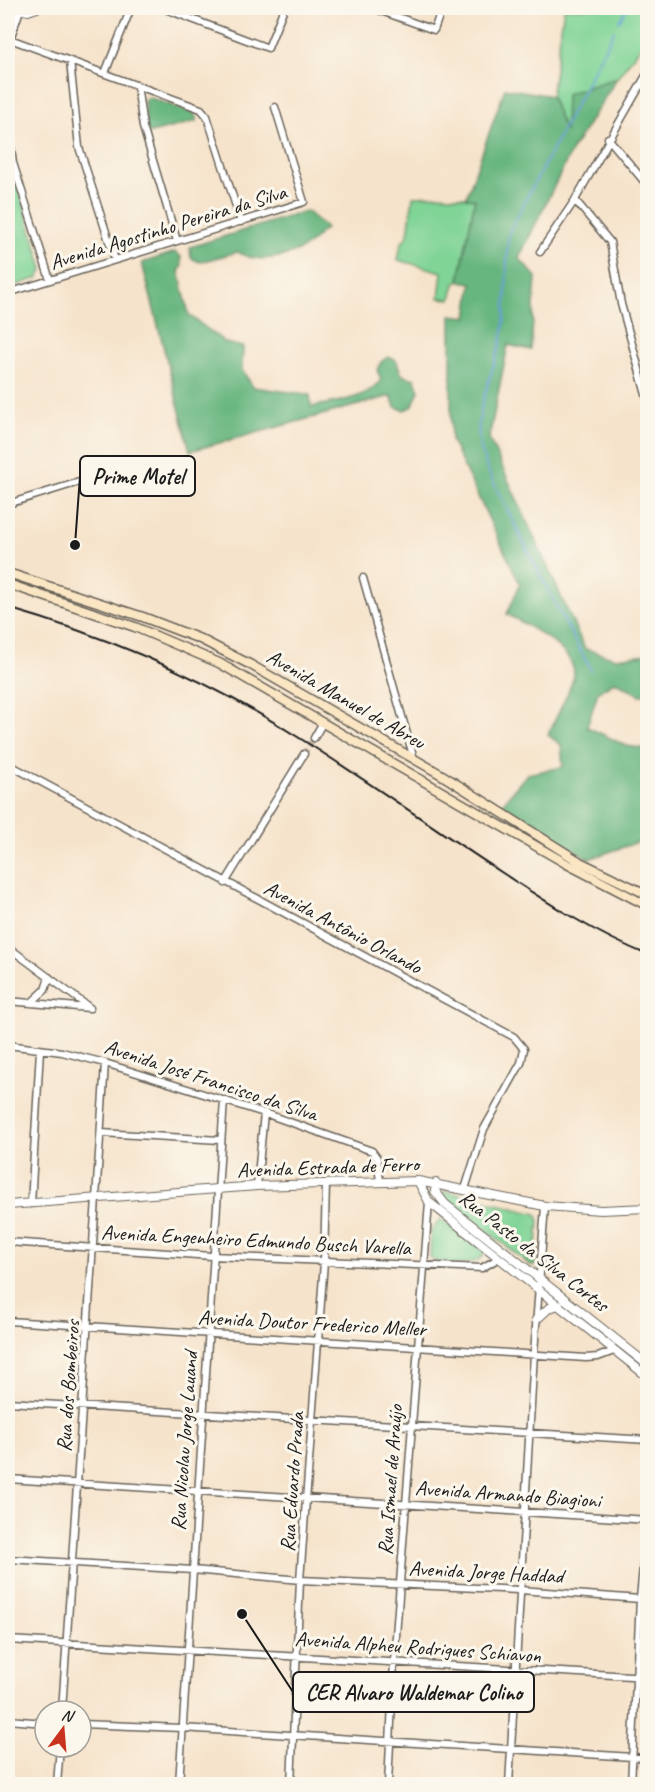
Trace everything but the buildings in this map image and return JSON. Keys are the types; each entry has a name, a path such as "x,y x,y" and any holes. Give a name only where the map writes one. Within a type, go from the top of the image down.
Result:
{"main road":[{"name":"Avenida Manuel de Abreu","path":"8,573 143,617 200,639 414,759 580,861 648,895"},
{"name":"Avenida Manuel de Abreu","path":"8,584 177,644 219,663 577,870 648,906"}],"street":[{"path":"37,8 18,9 9,42 194,105 207,116 241,222"},
{"path":"105,73 130,8"},
{"path":"163,8 268,48 284,8"},
{"path":"373,8 434,30 442,8"},
{"path":"70,61 79,147 115,260"},
{"path":"540,252 575,200 608,138 648,72"},
{"path":"137,85 143,127 177,241"},
{"name":"Avenida Agostinho Pereira da Silva","path":"8,293 303,202 275,107"},
{"path":"8,127 13,163 50,280"},
{"path":"608,138 648,186"},
{"path":"575,200 610,242 621,304 648,402"},
{"path":"8,504 144,462"},
{"path":"363,578 414,759"},
{"path":"314,738 322,724"},
{"path":"225,883 304,753"},
{"name":"Avenida Antônio Orlando","path":"8,764 514,1037 525,1049 521,1063 484,1129 465,1189"},
{"path":"8,947 90,1008 8,1001"},
{"path":"31,1003 45,990 49,977"},
{"name":"Avenida José Francisco da Silva","path":"8,1045 62,1052 105,1063 264,1113 372,1151 377,1158 380,1181"},
{"path":"31,1204 40,1050"},
{"name":"Rua dos Bombeiros","path":"63,1699 98,1198 105,1063"},
{"name":"Rua Nicolau Jorge Lauand","path":"179,1785 224,1100"},
{"path":"257,1186 264,1113"},
{"path":"101,1133 220,1140"},
{"path":"418,1181 429,1202"},
{"name":"Avenida Estrada de Ferro","path":"8,1205 257,1186 418,1181 545,1206 601,1210 648,1208"},
{"name":"Rua Eduardo Prada","path":"291,1785 300,1580 319,1340 326,1183"},
{"name":"Rua Pasto da Silva Cortes","path":"436,1183 435,1191 445,1204 648,1365"},
{"name":"Rua Pasto da Silva Cortes","path":"429,1202 648,1377"},
{"name":"Rua Ismael de Araújo","path":"388,1785 394,1662 429,1202"},
{"path":"509,1785 536,1320 545,1206"},
{"name":"Avenida Engenheiro Edmundo Busch Varella","path":"8,1242 212,1256 482,1268 499,1258"},
{"path":"536,1320 544,1311 559,1305"},
{"name":"Avenida Doutor Frederico Meller","path":"8,1321 89,1328 208,1333 593,1358 614,1351"},
{"path":"8,1402 648,1440"},
{"name":"Avenida Armando Biagioni","path":"8,1479 647,1520"},
{"path":"631,1785 640,1599 648,1513"},
{"name":"Avenida Jorge Haddad","path":"8,1559 193,1570 300,1580 520,1590 640,1599"},
{"name":"Avenida Alpheu Rodrigues Schiavon","path":"8,1640 648,1677"},
{"path":"8,1720 33,1722"},
{"path":"93,1724 182,1728 648,1758"},
{"path":"57,1785 59,1759"}],"green space":[{"path":"564,8 647,8 647,38 617,78 566,94 566,134 551,97"},
{"path":"617,78 573,148 519,258 536,277 531,350 508,345 489,438 585,649 616,658 647,654 647,694 640,695 615,681 598,692 587,727 627,746 647,749 647,839 589,859 501,805 527,774 563,767 561,745 548,735 574,674 572,664 558,647 537,631 507,614 520,584 451,440 451,315 467,317 472,283 459,281 475,199 466,198 505,88 551,96 565,132 566,94"},
{"path":"148,97 195,114 197,121 147,134 144,100"},
{"path":"8,160 10,160 43,269 38,278 8,288"},
{"path":"439,195 475,198 459,281 455,284 451,299 439,298 442,272 398,260 401,244 408,235 413,196"},
{"path":"306,211 326,228 298,251 280,257 261,259 238,252 200,262 191,258 190,247"},
{"path":"175,252 181,257 182,267 179,271 189,315 226,343 243,347 242,370 253,387 310,395 311,407 339,402 375,387 381,380 377,370 381,362 388,357 396,360 402,375 415,379 419,391 412,407 404,410 395,407 391,396 190,451 142,263"},
{"path":"445,1191 537,1214 539,1222 535,1266 530,1265 445,1198 442,1194"},
{"path":"441,1219 483,1250 485,1254 474,1262 459,1265 450,1265 430,1258 431,1231"}],"waterway":[{"path":"619,21 627,8"},
{"path":"591,670 492,478 481,449 479,427 483,400 503,332 509,232 614,31"}],"tunnel":[{"path":"304,754 314,738"}],"railway":[{"path":"8,608 126,648 237,701 357,775 554,906 610,938 648,955"}],"place":[{"name":"Prime Motel","path":"75,545"},
{"name":"CER Alvaro Waldemar Colino","path":"242,1614"}]}
